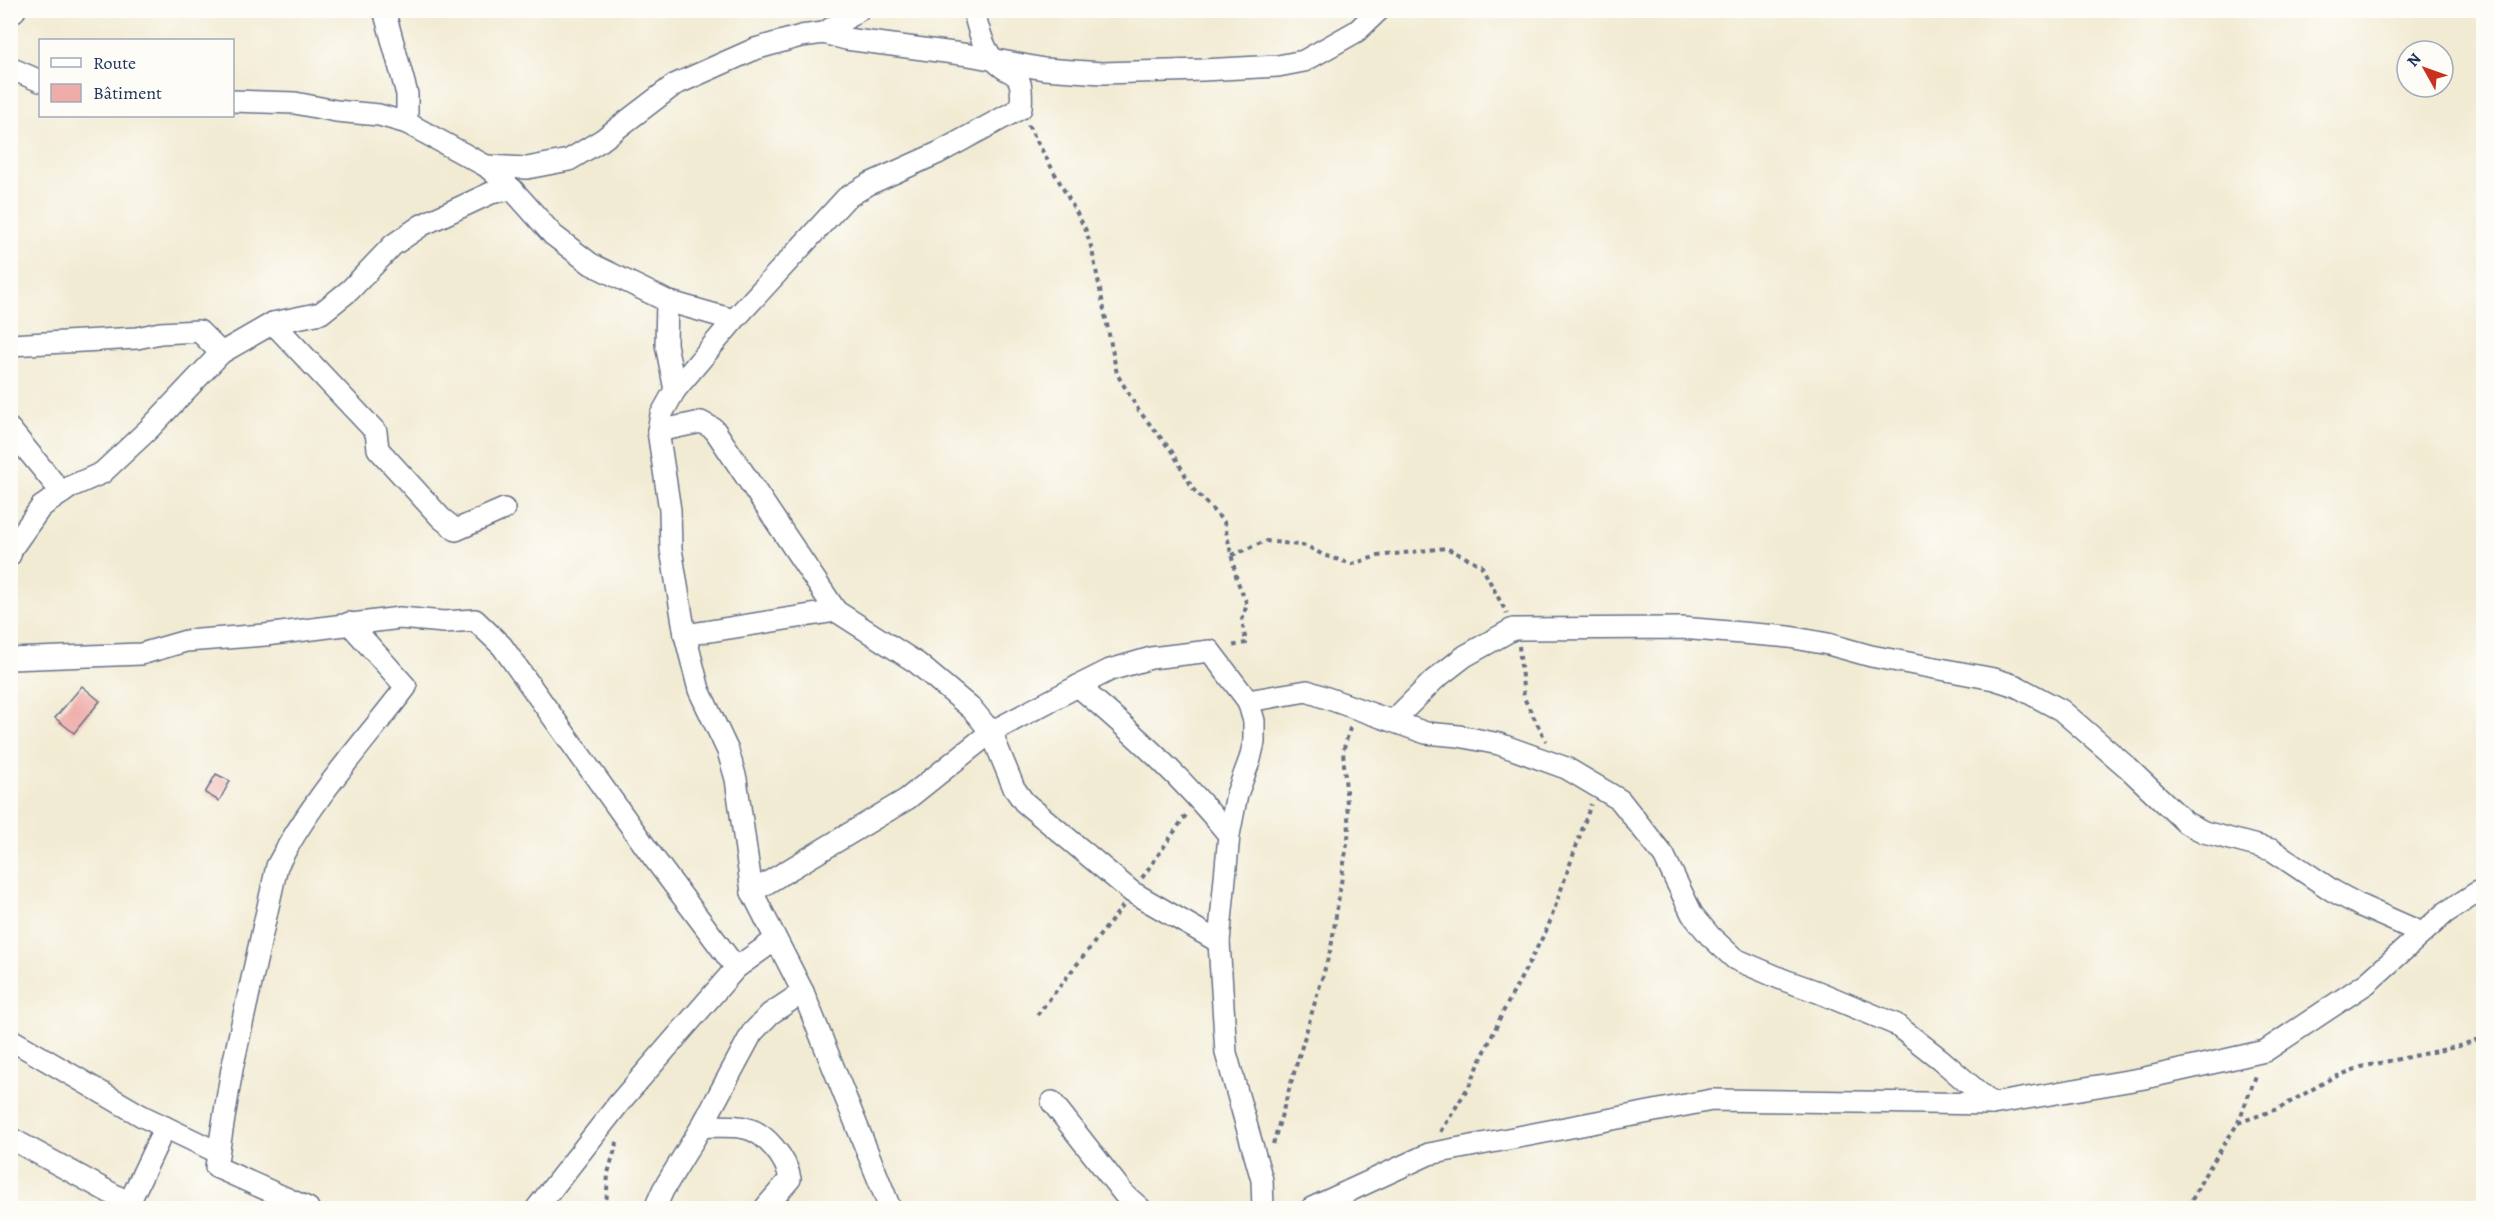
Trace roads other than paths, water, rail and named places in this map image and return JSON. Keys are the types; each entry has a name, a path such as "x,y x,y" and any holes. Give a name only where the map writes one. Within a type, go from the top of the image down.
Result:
{"street":[{"path":"10,15 15,10"},
{"path":"384,10 407,94 407,123"},
{"path":"486,166 527,168 569,160 602,140 683,81 755,49 824,33 859,10"},
{"path":"890,1208 803,992 752,892 736,779 728,751 699,690 685,635 671,549 670,510 658,431 661,415 675,390 734,320 846,198 869,184 938,153 1021,108 1022,85 1019,78 996,61 985,46 973,10"},
{"path":"824,33 846,39 969,55 1044,69 1102,73 1278,66 1304,61 1356,31 1379,10"},
{"path":"10,68 39,81"},
{"path":"234,101 295,103 336,111 379,115 407,123 486,166 512,189 553,235 591,264 667,301 734,320"},
{"path":"11,550 41,507 72,486 102,473 150,428 221,353 273,323 321,313 350,290 393,245 422,225 490,193 512,189"},
{"path":"667,301 666,344 675,390"},
{"path":"273,323 376,432 378,449 392,466 456,530 504,509"},
{"path":"10,345 137,338 160,333 199,331 221,353"},
{"path":"658,431 701,422 714,429 836,611 917,663 973,710 991,732 1014,788 1024,802 1132,892 1219,942"},
{"path":"10,429 62,493"},
{"path":"685,635 836,611"},
{"path":"10,658 141,654 186,641 265,635 400,618 444,622 476,620 502,646 650,853 736,968"},
{"path":"308,1209 216,1167 217,1152 232,1069 277,866 321,794 406,687 350,623"},
{"path":"1393,721 1434,680 1465,656 1513,629 1681,628 1789,637 2016,686 2070,717 2186,823 2204,832 2272,850 2333,891 2422,933"},
{"path":"752,892 907,799 991,732 1078,686 1110,670 1150,658 1210,651 1248,701 1254,721 1254,742 1237,794 1229,834 1219,942 1226,1053 1262,1180 1263,1209"},
{"path":"1078,686 1128,728 1198,797 1229,834"},
{"path":"1248,701 1307,691 1426,733 1460,736 1499,744 1566,768 1620,800 1664,856 1692,914 1710,936 1735,958 1895,1024 1992,1104"},
{"path":"1312,1209 1430,1154 1712,1100 1992,1104 2145,1078 2265,1052 2367,983 2445,913 2484,888"},
{"path":"537,1209 620,1102 736,968 775,940"},
{"path":"655,1209 663,1190 760,1023 803,992"},
{"path":"10,1039 165,1127 217,1152"},
{"path":"1052,1102 1117,1185 1140,1209"},
{"path":"702,1126 757,1132 775,1150 789,1170 790,1179 765,1209"},
{"path":"10,1138 127,1206 165,1127"}]}
